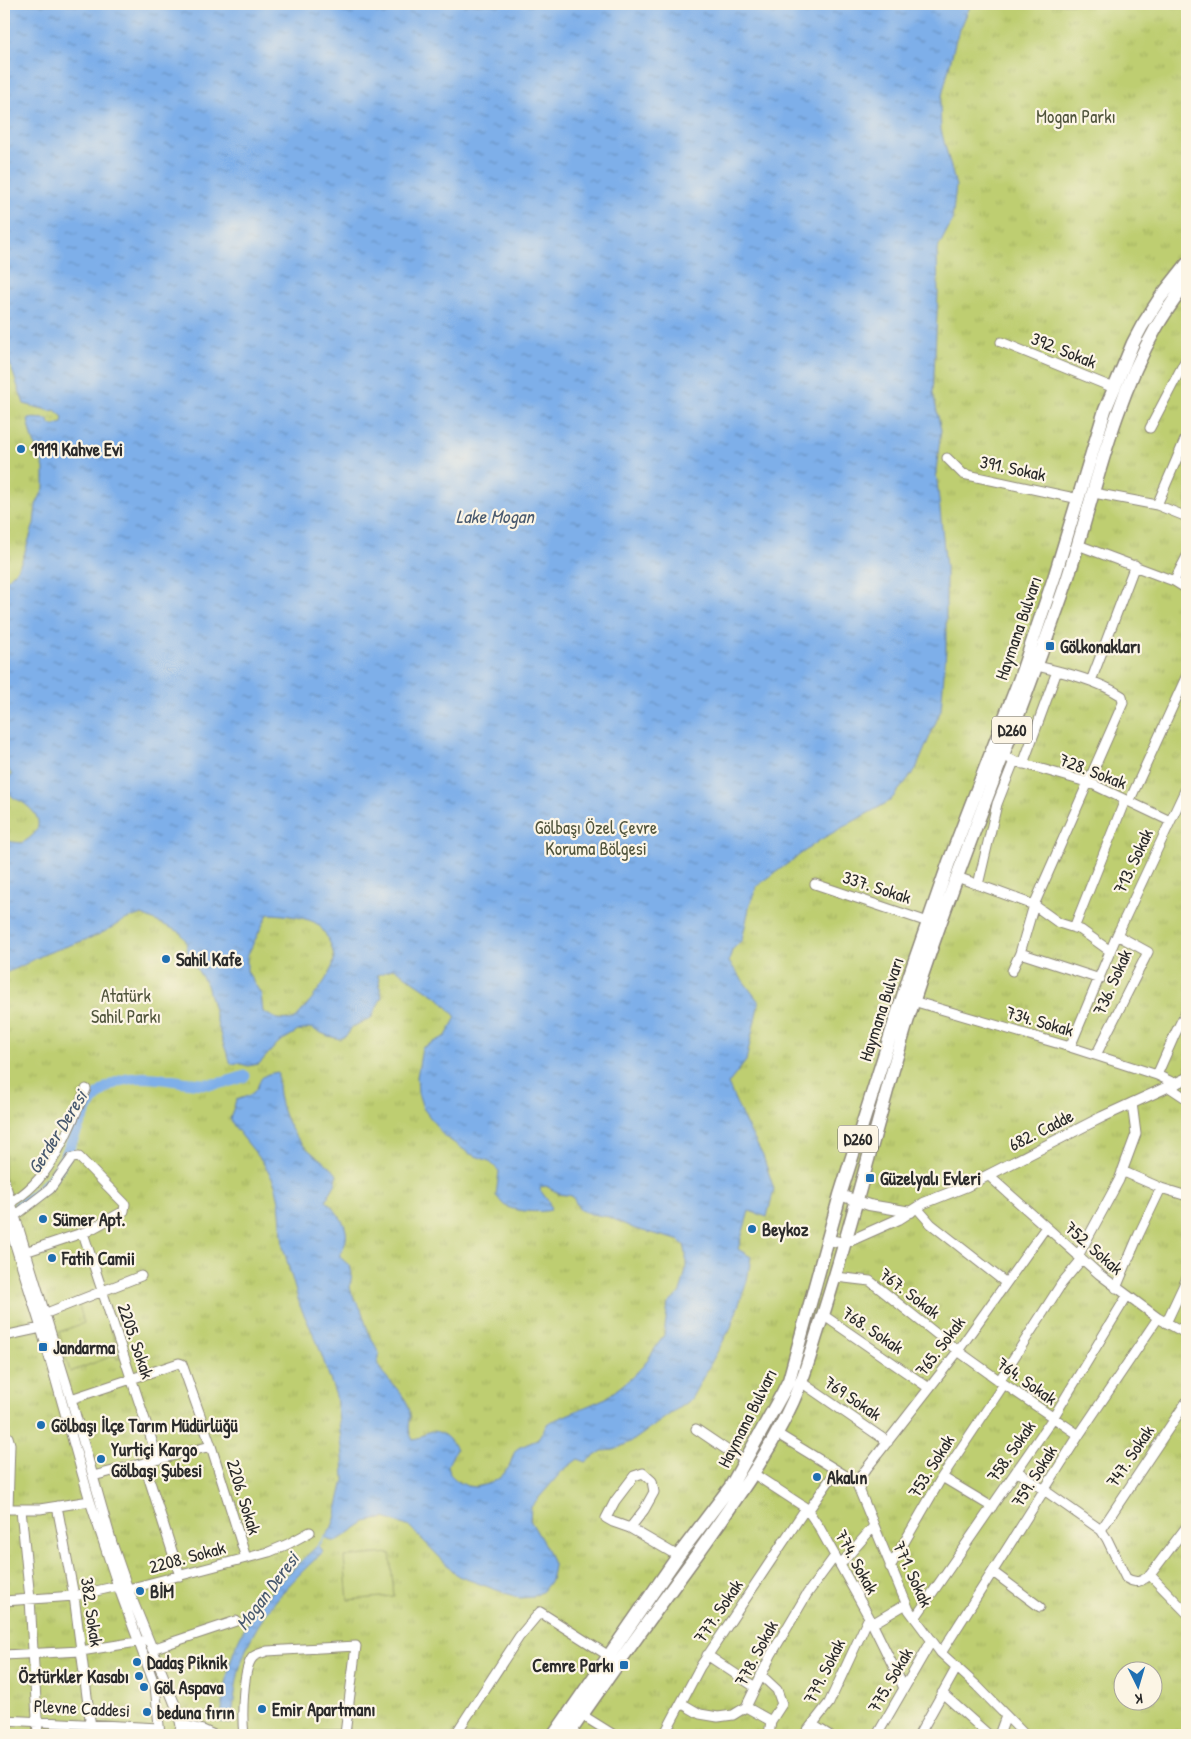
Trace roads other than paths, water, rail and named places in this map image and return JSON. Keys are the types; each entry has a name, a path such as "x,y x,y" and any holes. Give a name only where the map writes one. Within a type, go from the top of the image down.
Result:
{"highway":[{"name":"Haymana Bulvarı","path":"554,1735 678,1556 731,1486 747,1460 788,1380 840,1196 909,977 949,862 1020,678 1114,388 1133,343 1147,318 1187,264"},
{"name":"Haymana Bulvarı","path":"568,1735 754,1474 801,1382 836,1277 872,1142 913,1001 971,838 1013,760 1037,666 1078,545 1116,419 1141,357 1163,315 1187,282"}],"main road":[{"name":"682. Cadde","path":"845,1243 899,1219 1102,1117 1187,1078"},
{"path":"840,1196 857,1201 914,1210"},
{"path":"828,1240 845,1243"}],"street":[{"name":"392. Sokak","path":"1001,342 1114,388"},
{"path":"1150,428 1187,356"},
{"path":"1157,505 1187,434"},
{"name":"391. Sokak","path":"947,458 964,474 1079,499"},
{"path":"1094,493 1157,505 1187,517"},
{"path":"1078,545 1135,565 1187,588"},
{"path":"1174,581 1187,556"},
{"path":"1091,681 1135,565"},
{"path":"1012,972 1020,953 1034,905 1123,703 1122,696 1112,690 1091,681 1037,666"},
{"path":"978,885 986,844 997,804 1013,760 1057,671"},
{"name":"713. Sokak","path":"1074,928 1127,801 1187,675"},
{"name":"728. Sokak","path":"1013,760 1088,782 1170,821"},
{"name":"713. Sokak","path":"1070,1047 1117,935 1187,786"},
{"path":"971,838 986,844"},
{"path":"957,877 1034,905 1059,923 1081,930 1110,951"},
{"name":"337. Sokak","path":"816,884 928,922"},
{"name":"736. Sokak","path":"1096,1055 1148,952 1117,935"},
{"path":"1020,953 1100,979"},
{"name":"734. Sokak","path":"913,1001 1070,1047 1157,1075 1173,1085 1187,1099"},
{"path":"1157,1075 1187,1010"},
{"path":"7,1206 31,1188 52,1161 86,1089"},
{"name":"753. Sokak","path":"890,1567 942,1477 1062,1283 1080,1258 1120,1180 1136,1134 1132,1103"},
{"path":"9,1221 50,1189 72,1158 79,1157 123,1201 126,1208 114,1218 83,1233 25,1252"},
{"path":"1122,1171 1161,1188 1187,1196"},
{"name":"752. Sokak","path":"988,1175 1116,1288 1162,1321 1187,1334"},
{"path":"4,1180 9,1221 90,1501 118,1586 174,1702 182,1729 179,1735"},
{"path":"1116,1288 1161,1188"},
{"path":"914,1210 1006,1283"},
{"path":"9,1221 25,1252 71,1400 112,1543 146,1643 162,1727 177,1719 181,1724 214,1735"},
{"name":"765. Sokak","path":"856,1482 958,1351 1046,1227"},
{"name":"2205. Sokak","path":"83,1233 158,1459"},
{"path":"44,1314 141,1276"},
{"name":"767. Sokak","path":"836,1277 870,1281 958,1351"},
{"name":"759. Sokak","path":"942,1653 1079,1435 1162,1321 1187,1278"},
{"name":"758. Sokak","path":"915,1618 1053,1418 1127,1296"},
{"name":"768. Sokak","path":"823,1315 929,1388"},
{"path":"4,1336 41,1328"},
{"name":"764. Sokak","path":"958,1351 1001,1383 1079,1435"},
{"name":"2206. Sokak","path":"132,1379 179,1363 184,1367 246,1558"},
{"path":"71,1400 132,1379"},
{"name":"769 Sokak","path":"801,1382 888,1442"},
{"name":"747. Sokak","path":"1101,1530 1187,1401"},
{"path":"696,1429 730,1452 747,1460"},
{"path":"776,1433 856,1482"},
{"path":"4,1436 8,1437 10,1444 6,1509 20,1510 90,1501"},
{"path":"93,1476 211,1446"},
{"path":"144,1464 180,1576"},
{"name":"777. Sokak","path":"664,1735 707,1655 836,1471"},
{"path":"1017,1471 1101,1530 1126,1578 1136,1582 1143,1581 1150,1575 1187,1526"},
{"path":"630,1528 644,1510 654,1492 652,1480 643,1473 634,1476 615,1501 606,1518 630,1528 678,1556"},
{"name":"774. Sokak","path":"754,1474 807,1510 819,1527 904,1688"},
{"path":"942,1477 992,1506"},
{"name":"771. Sokak","path":"856,1482 906,1604 915,1618 942,1653 1025,1735"},
{"name":"382. Sokak","path":"57,1506 74,1596 92,1735"},
{"path":"20,1510 30,1599 38,1735"},
{"path":"840,1564 874,1526"},
{"name":"2208. Sokak","path":"128,1589 246,1558 283,1546 310,1532"},
{"name":"778. Sokak","path":"681,1703 700,1714 718,1717 733,1715 746,1707 761,1675 807,1594 835,1556"},
{"path":"993,1572 1040,1607"},
{"path":"1150,1575 1187,1613"},
{"path":"4,1601 74,1596 118,1586"},
{"path":"870,1621 906,1604"},
{"path":"455,1735 519,1637 540,1612 609,1656"},
{"path":"4,1655 81,1651 146,1643 236,1621"},
{"name":"779. Sokak","path":"804,1735 829,1703 870,1621"},
{"name":"775. Sokak","path":"877,1735 932,1640"},
{"path":"244,1735 242,1701 249,1663 254,1656 267,1651 356,1646 345,1734"},
{"path":"707,1655 755,1687"},
{"path":"919,1735 957,1667"},
{"path":"761,1675 776,1690 782,1704 771,1722 768,1735"},
{"path":"942,1694 989,1735"},
{"path":"746,1707 771,1722"},
{"path":"582,1715 614,1735"},
{"path":"999,1735 1006,1716"},
{"name":"Plevne Caddesi","path":"4,1720 162,1727"},
{"path":"813,1725 829,1735"},
{"path":"297,1735 359,1735"}],"water":[{"name":"Lake Mogan","path":"4,4 971,4 956,39 940,104 941,130 956,186 952,221 937,250 938,294 933,393 941,430 936,471 946,567 946,650 941,710 916,769 890,801 820,840 757,886 750,904 742,940 732,950 729,962 759,1002 746,1061 728,1084 763,1156 774,1189 767,1217 749,1211 738,1249 751,1257 747,1281 731,1327 691,1399 634,1440 614,1450 602,1451 586,1462 578,1459 562,1471 531,1507 530,1520 547,1549 554,1567 551,1580 543,1591 533,1597 519,1598 458,1576 410,1527 385,1518 365,1522 337,1541 331,1541 325,1537 335,1519 344,1480 336,1396 317,1342 300,1306 283,1247 279,1201 275,1184 262,1161 230,1119 236,1100 246,1097 255,1091 265,1075 278,1072 281,1106 290,1127 303,1145 328,1165 337,1175 336,1183 326,1200 341,1218 346,1231 344,1246 340,1254 342,1259 350,1266 352,1273 350,1288 379,1353 378,1363 380,1369 407,1403 410,1412 409,1427 413,1440 418,1439 423,1434 434,1431 449,1439 456,1449 448,1465 450,1474 457,1481 467,1486 476,1487 491,1483 501,1477 509,1467 518,1448 537,1440 548,1423 606,1398 644,1365 664,1335 668,1304 679,1294 682,1286 686,1269 684,1245 678,1240 635,1229 609,1217 580,1210 572,1196 559,1194 546,1186 541,1187 540,1190 549,1202 551,1210 534,1212 508,1207 503,1204 496,1196 499,1171 489,1161 470,1154 444,1136 423,1108 418,1093 417,1077 422,1048 446,1036 456,1017 440,999 394,968 378,975 382,997 371,1018 352,1027 347,1035 340,1039 310,1028 298,1031 278,1043 259,1064 248,1066 238,1063 231,1064 222,1040 207,985 189,960 186,941 180,932 142,915 131,918 86,940 45,954 4,973 4,841 22,843 34,833 38,823 37,818 29,807 14,798 7,790 5,784 5,779 12,775 4,763 4,583 17,570 23,558 34,524 36,505 44,488 44,468 33,440 28,420 29,418 47,419 54,426 62,423 63,417 55,410 51,411 24,404 4,347","holes":["268,914 298,917 314,922 325,933 334,954 333,965 324,982 294,1020 277,1019 263,1012 261,994 247,971 247,956"]},
{"path":"318,1545 323,1552 273,1604 254,1634 240,1667 231,1724 220,1722 233,1654 248,1622 269,1595"}],"waterway":[{"name":"Gerder Deresi","path":"19,1206 52,1178 60,1166 87,1109 103,1090 113,1084 136,1078 215,1084 245,1076"},
{"name":"Mogan Deresi","path":"317,1547 325,1537"}],"place":[{"name":"1919 Kahve Evi","path":"21,449"},
{"name":"Gölkonakları","path":"1050,646"},
{"name":"Sahil Kafe","path":"166,959"},
{"name":"Güzelyalı Evleri","path":"870,1178"},
{"name":"Sümer Apt.","path":"43,1219"},
{"name":"Beykoz","path":"752,1229"},
{"name":"Fatih Camii","path":"52,1258"},
{"name":"Jandarma","path":"43,1347"},
{"name":"Gölbaşı İlçe Tarım Müdürlüğü","path":"41,1425"},
{"name":"Yurtiçi Kargo Gölbaşı Şubesi","path":"101,1459"},
{"name":"Akalın","path":"817,1477"},
{"name":"BİM","path":"140,1591"},
{"name":"Dadaş Piknik","path":"137,1662"},
{"name":"Cemre Parkı","path":"624,1665"},
{"name":"Öztürkler Kasabı","path":"139,1676"},
{"name":"Göl Aspava","path":"144,1687"},
{"name":"Emir Apartmanı","path":"262,1709"},
{"name":"beduna fırın","path":"147,1712"}],"park label":[{"name":"Mogan Parkı","path":"1076,116"},
{"name":"Gölbaşı Özel Çevre Koruma Bölgesi","path":"596,838"},
{"name":"Atatürk Sahil Parkı","path":"126,1005"}]}
